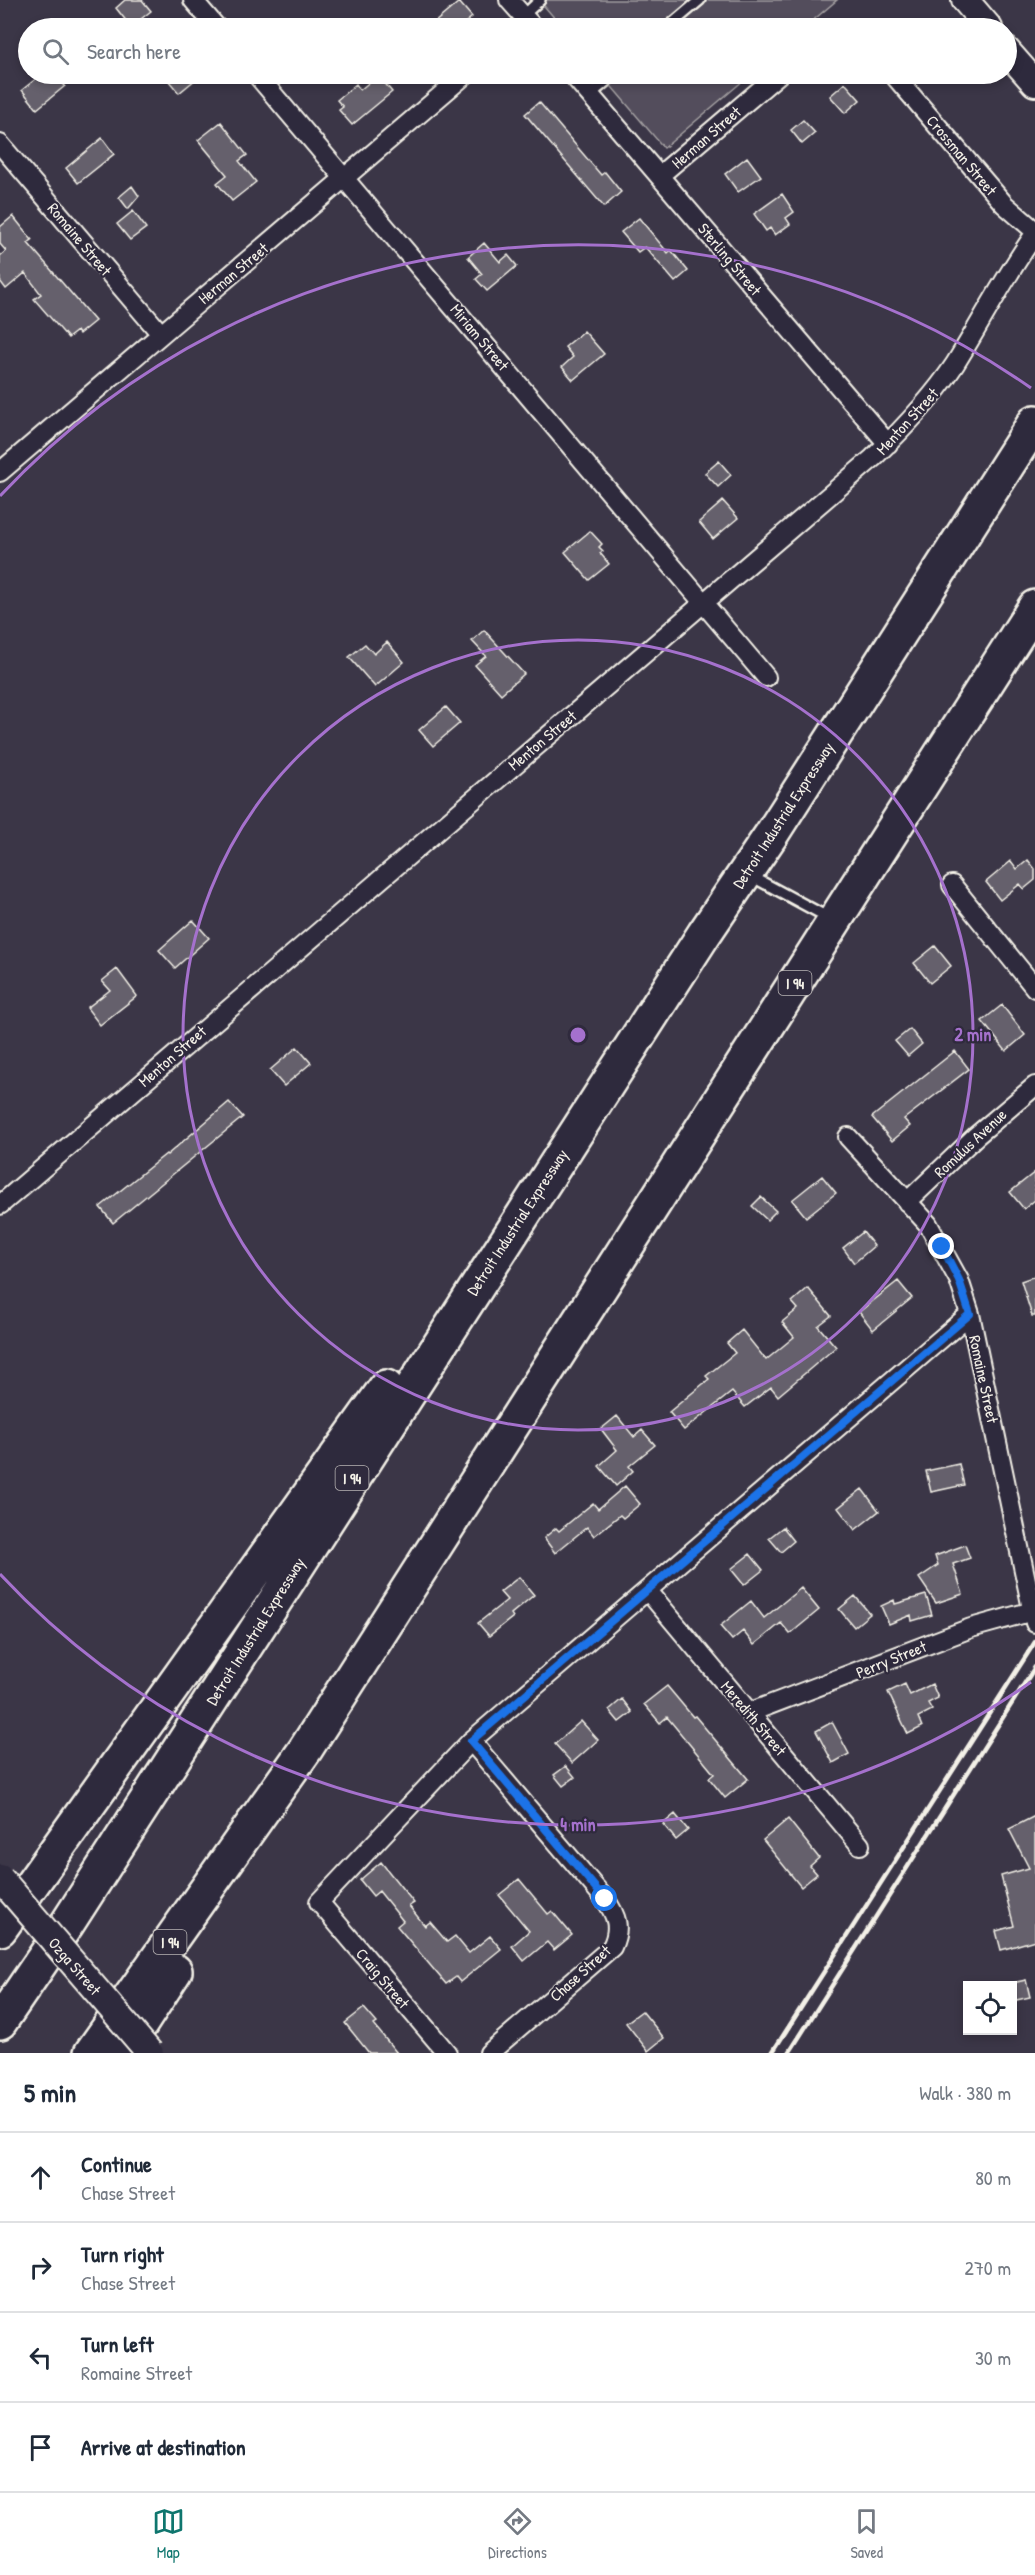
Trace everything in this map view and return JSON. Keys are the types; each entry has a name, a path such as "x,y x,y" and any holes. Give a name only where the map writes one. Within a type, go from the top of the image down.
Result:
{"highway":[{"name":"Detroit Industrial Expressway","path":"0,2022 67,1924 704,934 746,874 1035,422"},
{"name":"I 94","path":"91,2053 316,1733 1035,607"},
{"path":"0,1929 704,934"},
{"path":"122,2053 173,1976 249,1831"},
{"path":"0,1917 40,1874"}],"street":[{"path":"193,0 209,18"},
{"path":"509,0 522,18"},
{"path":"965,0 980,18"},
{"path":"1017,63 1035,83"},
{"name":"Miriam Street","path":"265,84 766,677"},
{"name":"Herman Street","path":"0,472 454,84"},
{"name":"Sterling Street","path":"581,84 888,444"},
{"name":"Herman Street","path":"659,176 767,84"},
{"name":"Crossman Street","path":"902,84 1004,204 1035,233"},
{"name":"Romaine Street","path":"0,144 161,334"},
{"name":"Menton Street","path":"0,1204 888,444 920,411 954,365 1035,233"},
{"path":"952,885 1035,988"},
{"name":"Romulus Avenue","path":"907,1202 976,1136 1035,1086"},
{"name":"Romaine Street","path":"848,1137 928,1224 959,1280 970,1314 1034,1617"},
{"path":"471,1741 970,1314"},
{"name":"Meredith Street","path":"648,1591 861,1845"},
{"name":"Perry Street","path":"751,1712 971,1628 1034,1617"},
{"name":"Craig Street","path":"447,2053 319,1902 471,1741"},
{"name":"Chase Street","path":"471,1741 605,1899 616,1915 618,1927 617,1937 612,1947 489,2053"},
{"name":"Ozga Street","path":"0,1878 150,2053"}],"lane":[{"path":"528,18 540,0"},
{"path":"679,18 700,0"},
{"path":"590,95 603,84"},
{"path":"746,874 835,921"}],"shaded area":[{"path":"539,0 837,0 816,18 554,18"},
{"path":"610,84 739,84 664,148"}],"building":[{"path":"125,0 142,0 151,11 142,18 124,18 116,8"},
{"path":"459,2 472,17 471,18 440,18"},
{"path":"30,84 63,84 65,86 37,109 22,90"},
{"path":"171,84 190,84 179,93"},
{"path":"356,84 360,90 367,84 385,84 392,92 352,125 339,110 343,107 337,100"},
{"path":"846,84 860,100 845,113 830,96"},
{"path":"539,102 601,175 605,172 621,192 604,207 525,114"},
{"path":"803,120 815,133 802,144 791,130"},
{"path":"221,122 247,155 239,161 256,182 232,201 217,183 227,175 198,140"},
{"path":"102,138 114,154 78,183 66,168"},
{"path":"747,157 761,176 738,192 725,174"},
{"path":"132,186 139,196 128,209 119,197"},
{"path":"782,194 794,212 786,218 790,224 775,235 770,228 766,231 754,214"},
{"path":"133,211 146,228 130,240 117,224"},
{"path":"13,216 32,240 28,243 95,321 79,334 77,331 68,338 34,299 41,294 25,273 6,289 0,281 0,256 6,251 0,244 0,227"},
{"path":"639,218 668,253 671,250 688,271 675,282 645,247 638,252 621,232"},
{"path":"484,243 500,262 508,255 517,266 487,291 476,279 482,274 468,257"},
{"path":"584,331 604,354 573,380 562,367 573,357 565,347"},
{"path":"719,461 731,475 718,487 705,473"},
{"path":"723,501 738,518 713,539 699,522"},
{"path":"590,531 602,544 599,547 603,551 600,553 609,564 589,580 565,552"},
{"path":"484,630 524,674 501,694 475,665 486,656 472,641"},
{"path":"387,642 404,662 375,687 349,657 365,644 374,654"},
{"path":"446,707 460,723 433,746 419,730"},
{"path":"1028,860 1035,869 1035,880 1024,889 1020,884 1000,900 986,882 1011,861 1017,869"},
{"path":"193,920 209,938 175,968 159,950"},
{"path":"935,946 951,966 930,983 914,963"},
{"path":"117,969 137,996 100,1025 87,1008 110,990 102,981"},
{"path":"1002,1005 1025,1035 1006,1051 982,1021"},
{"path":"910,1029 922,1044 908,1056 895,1041"},
{"path":"297,1047 311,1063 284,1086 270,1070"},
{"path":"955,1051 969,1069 904,1119 910,1126 892,1141 872,1117"},
{"path":"229,1102 243,1117 113,1223 100,1207 167,1155"},
{"path":"1035,1172 1035,1200 1024,1209 1010,1192"},
{"path":"822,1176 836,1193 806,1217 792,1200"},
{"path":"761,1197 776,1211 767,1220 752,1206"},
{"path":"863,1232 874,1246 854,1263 843,1248"},
{"path":"1035,1276 1035,1316 1032,1316 1021,1281"},
{"path":"898,1281 912,1298 873,1330 859,1312"},
{"path":"808,1288 831,1316 818,1326 836,1347 778,1396 771,1387 745,1407 732,1392 684,1430 669,1412 709,1379 706,1376 735,1353 727,1343 742,1330 766,1360 794,1337 782,1322 798,1309 792,1302"},
{"path":"617,1416 634,1437 642,1430 655,1445 629,1466 633,1471 616,1486 599,1466 617,1450 601,1429"},
{"path":"959,1464 964,1485 931,1492 926,1471"},
{"path":"625,1486 640,1504 623,1518 620,1515 594,1536 587,1527 555,1553 544,1538 556,1528 559,1531 593,1503 598,1509"},
{"path":"862,1489 879,1511 855,1530 838,1508"},
{"path":"783,1527 794,1541 781,1552 769,1538"},
{"path":"965,1545 970,1558 953,1564 963,1594 936,1603 919,1578 938,1565 935,1556"},
{"path":"750,1554 763,1570 744,1585 731,1569"},
{"path":"519,1577 534,1595 511,1614 513,1617 489,1636 478,1623 507,1600 500,1592"},
{"path":"801,1588 819,1610 790,1634 781,1623 754,1645 743,1631 732,1640 720,1626 751,1601 764,1618"},
{"path":"926,1595 932,1615 912,1621 911,1615 889,1624 881,1606 894,1600 895,1604"},
{"path":"855,1596 870,1614 854,1627 839,1609"},
{"path":"905,1684 910,1695 932,1684 938,1698 928,1703 932,1710 918,1717 922,1727 908,1734 888,1692"},
{"path":"667,1686 748,1779 725,1798 709,1778 714,1774 667,1717 660,1723 644,1704"},
{"path":"622,1699 632,1712 619,1722 609,1710"},
{"path":"581,1721 598,1740 572,1763 555,1744"},
{"path":"832,1722 849,1754 833,1763 816,1731"},
{"path":"566,1766 575,1777 563,1786 554,1775"},
{"path":"675,1814 688,1830 676,1840 663,1824"},
{"path":"1035,1816 1035,1940 1001,1950 996,1931 1014,1926 1001,1876 1029,1868 1009,1829"},
{"path":"788,1819 819,1858 810,1866 817,1874 801,1887 763,1840"},
{"path":"381,1862 414,1903 409,1906 425,1926 430,1922 447,1942 455,1936 469,1953 490,1936 501,1949 460,1982 456,1977 446,1984 397,1926 403,1921 379,1891 373,1896 360,1880"},
{"path":"519,1879 548,1914 552,1911 572,1935 554,1950 547,1942 524,1961 512,1946 529,1931 499,1895"},
{"path":"1026,1980 1030,1997 1017,2000 1017,1982"},
{"path":"364,2008 377,2023 374,2025 397,2053 369,2053 345,2023"},
{"path":"642,2011 664,2038 648,2051 626,2023"}],"railway":[{"path":"772,2053 1035,1642"},
{"path":"789,2053 1035,1667"}],"route":[{"path":"605,1899 471,1741 970,1314 959,1280 942,1247"}]}
